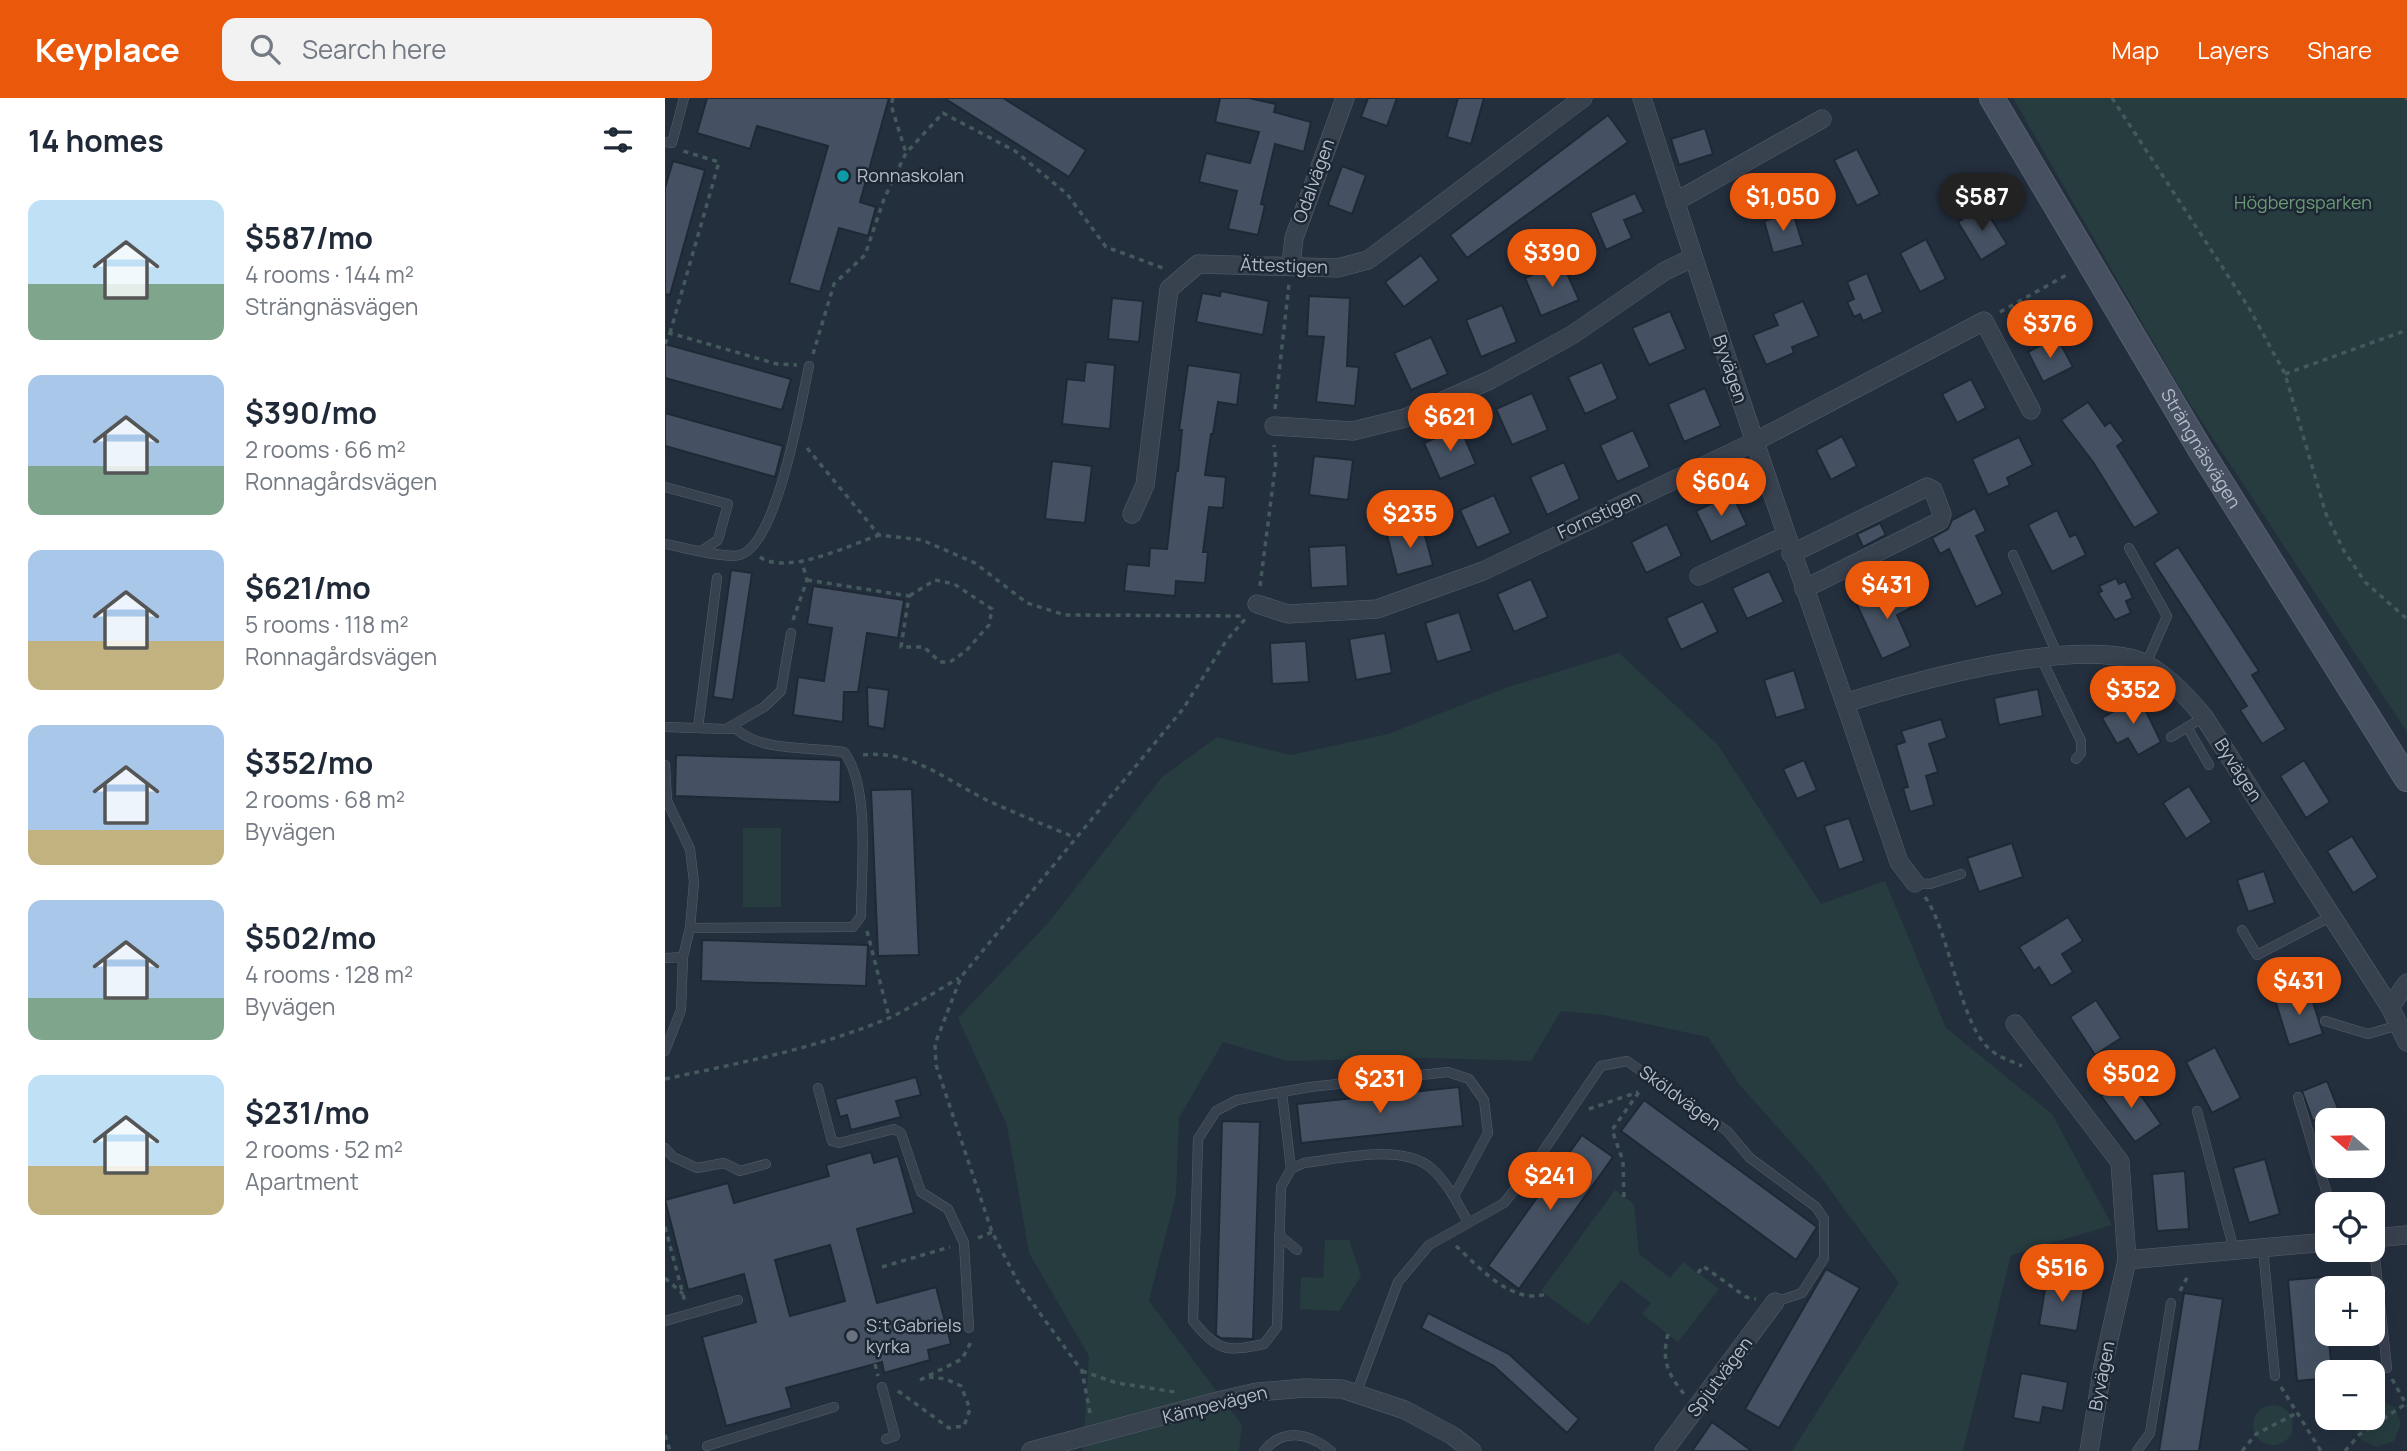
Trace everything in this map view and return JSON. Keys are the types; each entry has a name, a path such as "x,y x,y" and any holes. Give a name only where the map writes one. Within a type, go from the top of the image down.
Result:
{"main road":[{"name":"Strängnäsvägen","path":"1996,104 2200,449 2407,779"}],"street":[{"name":"Odalvägen","path":"1291,265 1294,237 1345,98"},
{"name":"Ättestigen","path":"1186,274 1198,264 1337,268 1368,260 1583,98"},
{"name":"Byvägen","path":"1642,98 1692,258 1756,441 1784,536 1899,862 1915,883"},
{"path":"1675,202 1822,119"},
{"path":"1273,426 1353,431 1405,418 1489,380 1572,335 1665,271 1692,258"},
{"path":"1132,514 1145,485 1169,289 1186,274"},
{"path":"1984,321 2031,410"},
{"name":"Fornstigen","path":"1252,610 1288,614 1377,609 1483,571 1756,441 1984,321"},
{"path":"1791,554 1927,487 1933,491 1942,514 1940,521 1804,589"},
{"path":"1699,576 1784,536"},
{"name":"Byvägen","path":"1845,703 1998,665 2050,657 2132,658 2183,689 2204,717 2390,1007 2407,1042"},
{"path":"2390,1007 2407,983"},
{"path":"2390,1007 2407,998"},
{"name":"Byvägen","path":"2015,1024 2120,1162 2127,1260 2103,1366 2089,1451"},
{"path":"2385,1237 2407,1235"},
{"path":"2127,1260 2315,1243"},
{"name":"Spjutvägen","path":"1664,1451 1775,1302"},
{"name":"Kämpevägen","path":"1031,1451 1257,1392 1305,1388 1342,1389 1405,1410 1453,1436 1472,1451"}],"lane":[{"path":"669,143 684,98"},
{"path":"665,544 739,556 756,547 771,520 809,366"},
{"path":"665,487 728,504 718,540 703,550"},
{"path":"2129,548 2167,616 2145,666"},
{"path":"2013,555 2081,741 2081,753 2076,760"},
{"path":"698,728 717,578"},
{"path":"726,729 764,707 781,691 791,633"},
{"path":"2171,737 2204,717"},
{"path":"665,727 736,729 749,740 763,744 825,748 844,752 854,766 858,785 861,916 853,927 690,928"},
{"path":"2187,727 2209,765"},
{"path":"665,765 667,801 690,849 694,882 690,928 683,957 681,1010 665,1051"},
{"path":"1915,883 1930,884 1961,874"},
{"path":"2242,930 2257,956 2330,917"},
{"path":"665,958 683,957"},
{"path":"2325,1021 2368,1034 2399,1025"},
{"name":"Sköldvägen","path":"1356,1394 1398,1282 1429,1245 1504,1203 1531,1169 1601,1066 1627,1060 1727,1132 1751,1158 1817,1207 1824,1219 1824,1258 1802,1293 1775,1302"},
{"path":"1283,1093 1291,1168 1281,1187 1277,1327 1265,1344 1239,1349 1212,1344 1193,1321 1198,1139 1216,1111 1237,1100 1283,1093 1448,1072 1469,1079 1484,1100 1488,1133 1454,1196"},
{"path":"818,1087 832,1141 839,1143 894,1129 901,1133 921,1192 947,1209 964,1243 969,1328"},
{"path":"2298,1097 2326,1192"},
{"path":"2197,1111 2234,1250"},
{"path":"665,1148 673,1157 697,1168 724,1163 740,1171 766,1164"},
{"path":"1291,1168 1304,1163 1391,1153 1430,1167 1454,1196 1468,1222"},
{"path":"1279,1234 1297,1250"},
{"path":"2263,1248 2275,1376"},
{"path":"2376,1262 2387,1368"},
{"path":"665,1321 738,1300"},
{"path":"2137,1451 2150,1433 2171,1303"},
{"path":"883,1387 895,1436 886,1439"},
{"path":"707,1446 834,1407"},
{"path":"1263,1451 1273,1440 1293,1434 1318,1440 1331,1451"}],"path":[{"path":"893,98 891,105 906,153"},
{"path":"2112,98 2249,308 2285,374 2332,526 2365,582 2407,619"},
{"path":"670,333 777,364 809,366 834,284 865,254 884,199 906,153 943,113 1015,151 1067,194 1106,247 1149,265 1186,274"},
{"path":"665,344 719,162 681,150 669,143"},
{"path":"1984,321 2075,270"},
{"path":"2285,374 2407,330"},
{"path":"794,433 879,535"},
{"path":"750,550 769,563 802,562 879,535 922,540 975,563 1027,603 1065,615 1252,610"},
{"path":"791,633 807,580 802,562"},
{"path":"807,580 909,596 935,580 954,584 992,609 989,625 967,651 950,663 940,662 924,647 901,647 909,596"},
{"path":"1090,1413 1082,1371 1020,1286 992,1232 936,1065 935,1044 961,977 1020,908 1074,836 1183,709 1226,640 1252,610"},
{"path":"848,757 878,753 901,757 932,769 992,802 1074,836"},
{"path":"1915,883 1931,906 1973,1025 1990,1051 2022,1066 2054,1075"},
{"path":"861,916 870,938 889,1017"},
{"path":"665,1079 768,1056 889,1017 961,977"},
{"path":"1567,1117 1661,1084"},
{"path":"1624,1197 1623,1161 1612,1130 1639,1092"},
{"path":"665,1227 685,1296 685,1315"},
{"path":"882,1268 992,1232"},
{"path":"1444,1236 1488,1275 1518,1294 1532,1298 1546,1294"},
{"path":"2171,1303 2188,1280 2191,1254"},
{"path":"1698,1273 1703,1266 1745,1297 1775,1302"},
{"path":"665,1278 685,1296"},
{"path":"1668,1334 1663,1351 1669,1377 1696,1406"},
{"path":"875,1364 878,1376 926,1413 949,1428 964,1426 970,1409 961,1386 946,1379 929,1377"},
{"path":"2345,1451 2359,1435 2406,1405 2387,1368"},
{"path":"1082,1371 1117,1383 1182,1394"},
{"path":"2275,1376 2295,1414 2321,1451"},
{"path":"2242,1451 2256,1434 2295,1414"},
{"path":"665,1435 670,1451"}],"green space":[{"name":"Högbergsparken","path":"2013,98 2407,98 2407,732 2181,390"},
{"path":"1619,653 1718,745 1821,904 1885,881 1946,1028 2052,1114 2112,1225 2011,1255 1963,1451 1792,1451 1899,1283 1814,1168 1739,1084 1708,1037 1604,1015 1561,1011 1531,1061 1423,1058 1288,1061 1223,1042 1179,1118 1176,1194 1149,1301 1242,1425 1239,1451 1083,1451 1089,1356 1029,1253 1007,1125 958,1018 1049,922 1162,777 1217,737 1291,755 1388,734 1505,688"},
{"path":"743,828 781,828 781,907 743,907"},
{"path":"1615,1190 1634,1204 1639,1254 1670,1278 1683,1262 1719,1289 1678,1342 1642,1314 1651,1303 1621,1280 1588,1325 1541,1291"},
{"path":"1325,1240 1349,1240 1361,1276 1339,1311 1300,1309 1301,1277 1323,1278"},
{"path":"2385,1403 2395,1407 2401,1424 2394,1441 2377,1447 2361,1440 2357,1430 2385,1430"},
{"path":"2273,1405 2281,1406 2287,1411 2292,1417 2292,1433 2287,1439 2281,1444 2273,1445 2265,1444 2259,1439 2254,1433 2253,1425 2254,1417 2259,1411 2265,1406"}],"building":[{"name":"Ronnaskolan","path":"707,98 889,98 860,202 876,207 868,236 839,228 820,292 789,283 828,146 757,126 750,149 697,133"},
{"path":"944,98 1003,98 1086,150 1069,177"},
{"path":"1220,98 1249,98 1276,104 1274,112 1311,122 1304,152 1275,144 1261,204 1265,205 1258,235 1228,229 1237,191 1199,182 1206,153 1250,163 1259,132 1215,122"},
{"path":"1368,98 1397,98 1387,126 1361,117"},
{"path":"1458,98 1484,98 1471,144 1447,137"},
{"path":"1608,115 1628,142 1467,258 1450,235"},
{"path":"1705,128 1713,154 1679,165 1671,139"},
{"path":"1857,149 1880,194 1857,206 1834,160"},
{"path":"673,161 705,170 670,295 665,294 665,188"},
{"path":"1342,166 1366,175 1352,214 1328,205"},
{"path":"1635,193 1644,212 1624,220 1632,238 1606,250 1590,213"},
{"path":"1983,206 2007,244 1981,260 1958,222"},
{"path":"1793,213 1803,245 1773,253 1764,221"},
{"path":"1926,239 1946,279 1920,292 1900,253"},
{"path":"1421,255 1439,280 1404,307 1385,282"},
{"path":"1562,262 1579,300 1541,316 1525,278"},
{"path":"1867,273 1883,312 1863,321 1860,314 1854,317 1847,302 1854,299 1847,282"},
{"path":"1221,291 1269,301 1263,335 1196,322 1202,293 1220,296"},
{"path":"1309,296 1350,298 1347,366 1359,367 1355,406 1316,402 1324,337 1307,336"},
{"path":"1112,298 1143,301 1139,342 1108,339"},
{"path":"1803,301 1819,336 1792,347 1794,353 1766,365 1753,335 1778,325 1773,314"},
{"path":"1502,305 1517,342 1481,357 1466,320"},
{"path":"1670,311 1686,349 1649,365 1632,328"},
{"path":"1431,337 1448,374 1411,390 1394,353"},
{"path":"2057,337 2073,367 2043,382 2028,352"},
{"path":"665,344 791,379 782,410 665,378"},
{"path":"1086,362 1115,365 1110,429 1062,424 1067,379 1084,381"},
{"path":"1602,362 1618,399 1585,414 1568,377"},
{"path":"1188,365 1241,373 1237,405 1218,402 1211,434 1205,475 1226,477 1223,508 1209,507 1203,552 1208,552 1205,583 1176,581 1175,596 1124,591 1127,564 1149,566 1150,548 1167,549"},
{"path":"1971,379 1986,408 1957,423 1942,394"},
{"path":"1705,388 1721,426 1684,442 1668,404"},
{"path":"1532,393 1548,430 1512,445 1496,409"},
{"path":"2088,402 2105,426 2110,422 2124,441 2117,446 2159,513 2134,528 2093,462 2061,420"},
{"path":"665,413 783,446 775,477 665,446"},
{"path":"1460,427 1476,464 1440,479 1424,443"},
{"path":"1633,430 1650,467 1617,482 1600,445"},
{"path":"1842,436 1857,466 1831,480 1816,450"},
{"path":"2019,437 2033,465 2007,478 2010,485 1988,495 1972,459"},
{"path":"1314,456 1353,460 1348,500 1309,495"},
{"path":"1052,461 1092,466 1085,523 1045,519"},
{"path":"1564,462 1580,499 1547,515 1530,477"},
{"path":"1732,494 1747,525 1711,542 1696,511"},
{"path":"1494,495 1511,533 1477,548 1460,510"},
{"path":"1975,508 1986,531 1976,536 2003,594 1976,607 1949,549 1940,554 1932,538 1948,529 1952,520"},
{"path":"2057,510 2070,537 2076,534 2086,555 2052,572 2028,525"},
{"path":"1880,523 1886,535 1863,547 1857,534"},
{"path":"1667,524 1682,556 1646,573 1631,542"},
{"path":"1422,525 1433,565 1397,575 1387,535"},
{"path":"1346,545 1348,586 1311,588 1309,547"},
{"path":"2178,547 2259,671 2252,675 2286,729 2262,744 2240,710 2247,706 2154,563"},
{"path":"731,570 752,573 733,700 713,697"},
{"path":"1769,571 1784,602 1747,619 1732,588"},
{"path":"2116,578 2119,584 2125,581 2133,598 2126,601 2131,613 2115,620 2098,593 2102,591 2099,586"},
{"path":"1531,579 1548,617 1514,632 1497,594"},
{"path":"1901,585 1911,608 1897,615 1911,646 1882,659 1857,605"},
{"path":"813,586 904,600 898,638 867,633 858,692 844,692 843,722 793,715 798,677 824,681 832,628 807,624"},
{"path":"1703,601 1718,632 1681,650 1666,618"},
{"path":"1459,612 1472,651 1437,662 1425,623"},
{"path":"1385,633 1392,673 1356,680 1349,639"},
{"path":"1306,641 1309,682 1272,684 1270,643"},
{"path":"1794,670 1806,709 1776,718 1764,680"},
{"path":"867,687 889,690 884,729 868,726"},
{"path":"2038,689 2043,716 1999,725 1994,698"},
{"path":"2139,697 2161,742 2138,755 2128,738 2117,744 2102,718"},
{"path":"1941,719 1947,738 1929,744 1938,772 1926,776 1934,805 1910,812 1903,788 1908,787 1896,745 1905,742 1901,731"},
{"path":"676,755 841,760 840,802 675,796"},
{"path":"1804,760 1817,790 1797,799 1783,769"},
{"path":"2304,760 2330,802 2306,818 2280,776"},
{"path":"2189,786 2212,822 2186,839 2163,803"},
{"path":"912,789 919,955 878,956 871,790"},
{"path":"1849,818 1864,861 1839,870 1824,826"},
{"path":"2352,836 2378,877 2353,893 2327,851"},
{"path":"2012,843 2023,877 1979,892 1967,858"},
{"path":"2264,871 2275,903 2248,912 2237,880"},
{"path":"2068,917 2083,941 2062,954 2073,972 2051,986 2039,967 2034,971 2019,947"},
{"path":"702,940 868,945 866,986 701,981"},
{"path":"2309,989 2323,1034 2289,1045 2275,1000"},
{"path":"2096,1000 2121,1038 2095,1055 2070,1017"},
{"path":"2215,1047 2241,1098 2212,1113 2186,1062"},
{"path":"916,1077 921,1095 896,1101 901,1117 851,1130 847,1115 840,1117 835,1099"},
{"path":"2128,1077 2161,1124 2135,1142 2101,1096"},
{"path":"2327,1081 2338,1108 2315,1108 2313,1121 2302,1091"},
{"path":"1459,1087 1463,1126 1301,1143 1297,1104"},
{"path":"1644,1100 1817,1227 1796,1260 1621,1131"},
{"path":"1222,1121 1260,1122 1253,1339 1221,1338 1216,1335"},
{"path":"1582,1135 1613,1157 1519,1289 1488,1266"},
{"path":"871,1152 874,1163 898,1156 914,1213 857,1229 877,1303 936,1287 951,1344 928,1350 930,1360 884,1373 882,1362 786,1388 792,1408 726,1426 702,1337 756,1322 744,1274 688,1290 665,1200 728,1183 734,1203 829,1176 826,1165","holes":["830,1245 845,1301 790,1316 775,1260"]},
{"path":"2265,1159 2280,1214 2249,1223 2233,1168"},
{"path":"2185,1171 2189,1229 2157,1231 2152,1174"},
{"path":"1826,1269 1860,1288 1779,1428 1745,1409"},
{"path":"2047,1277 2085,1284 2077,1331 2039,1325"},
{"path":"2315,1278 2315,1346 2330,1346 2331,1360 2315,1360 2315,1379 2297,1381 2288,1280"},
{"path":"2184,1293 2223,1299 2199,1451 2159,1451"},
{"path":"1428,1313 1509,1354 1579,1419 1567,1433 1494,1366 1421,1328"},
{"path":"2021,1373 2068,1382 2063,1411 2043,1407 2040,1423 2013,1418"},
{"path":"1712,1422 1752,1451 1692,1451"}],"place":[{"name":"Ronnaskolan","path":"843,176"},
{"name":"S:t Gabriels kyrka","path":"852,1336"}]}
